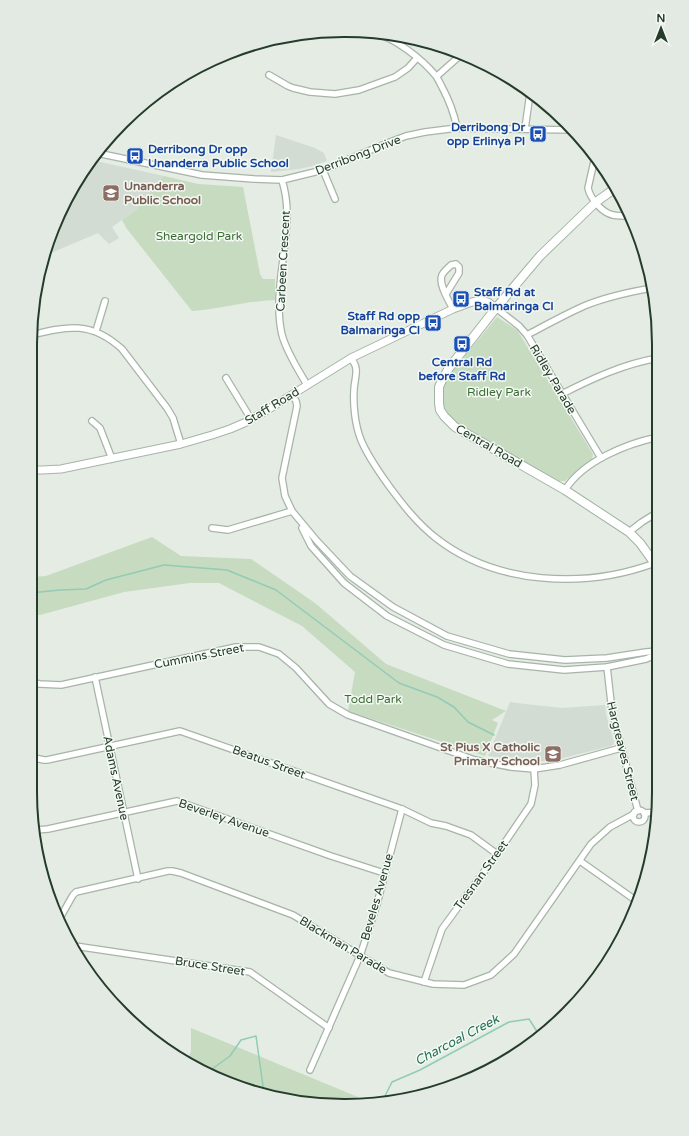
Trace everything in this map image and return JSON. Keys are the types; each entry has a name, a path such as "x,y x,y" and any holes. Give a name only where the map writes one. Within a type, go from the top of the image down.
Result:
{"main road":[{"name":"Central Road","path":"611,191 596,202 540,256 496,308 449,368 439,387 438,396 440,410 448,421 455,427 565,490 629,532 640,543 652,560"}],"street":[{"path":"395,42 400,44 437,76 454,114 457,128"},
{"path":"268,75 293,88 310,92 335,94 359,90 395,77 408,68 417,58"},
{"path":"437,76 457,58"},
{"path":"525,129 529,99"},
{"name":"Derribong Drive","path":"103,154 202,175 282,180 323,170 406,136 425,132 457,128 565,130"},
{"path":"593,165 588,188 589,192 596,202 612,215 624,216"},
{"path":"323,170 335,198"},
{"name":"Carbeen Crescent","path":"282,180 287,212 279,307 282,335 292,361 307,385"},
{"path":"446,294 459,274 459,267 456,264 451,265 441,276 442,286 453,309"},
{"path":"526,335 585,306 623,294 647,289"},
{"name":"Staff Road","path":"37,470 61,469 112,459 181,444 212,435 251,419 351,358 453,309 481,300 488,302 496,308"},
{"path":"96,331 105,301"},
{"name":"Ridley Parade","path":"496,308 519,326 526,335 601,458"},
{"path":"38,333 53,329 87,329 96,331 114,341 122,349 167,408 173,418 181,444"},
{"path":"351,358 356,368 354,409 360,439 375,466 405,508 436,538 463,555 490,566 512,573 541,578 575,580 599,578 652,567"},
{"path":"562,394 606,373 644,360 652,359"},
{"path":"226,378 251,419"},
{"path":"292,395 297,406 282,478 285,496 311,546 344,583 387,616 444,645 508,664 564,670 607,666 646,659 652,656"},
{"path":"92,421 100,428 112,459"},
{"path":"565,490 573,478 601,458 642,440 652,438"},
{"path":"212,528 228,530 292,511"},
{"path":"629,532 652,516"},
{"path":"297,519 350,576 393,608 447,636 509,654 564,660 607,658 652,652"},
{"name":"Cummins Street","path":"37,683 61,685 236,647 259,646 279,654 296,668 329,704 348,715 475,760 511,767 534,769 560,766 621,748"},
{"name":"Hargreaves Street","path":"607,666 612,711 639,815"},
{"name":"Adams Avenue","path":"95,677 138,879"},
{"name":"Beatus Street","path":"37,758 47,760 180,731 402,809 431,823 446,826 471,835 497,854"},
{"name":"Tresnan Street","path":"424,982 440,932 497,854 530,804 535,785 534,769"},
{"name":"Beverley Avenue","path":"40,830 177,801 331,856 384,873"},
{"name":"Beveles Avenue","path":"310,1070 360,956 377,904 402,809"},
{"name":"Blackman Parade","path":"62,914 76,892 172,871 293,915 389,974 433,984 464,985 494,973 514,954 595,840 610,826 639,815 651,813"},
{"path":"580,861 633,898"},
{"name":"Bruce Street","path":"79,947 250,972 329,1028"}],"shaded area":[{"path":"276,135 315,148 324,153 327,161 299,169 271,172"},
{"name":"Unanderra Public School","path":"98,161 164,176 136,210 112,227 119,238 109,244 98,233 51,253 60,227 69,208 78,191"},
{"path":"510,702 562,708 605,705 614,742 613,745 559,759 536,762 523,762 488,756"}],"green space":[{"name":"Sheargold Park","path":"164,176 198,184 243,187 260,274 263,279 275,279 275,300 192,311 127,229 122,220 136,210"},
{"name":"Ridley Park","path":"497,317 517,330 593,454 592,459 565,481 559,481 457,424 444,409 442,389 449,375"},
{"name":"Todd Park","path":"152,537 181,556 251,559 315,603 386,664 506,711 492,720 498,723 485,756 348,711 355,672 302,626 219,583 190,583 124,592 37,615 37,577 46,576"},
{"path":"191,1028 361,1098 324,1098 265,1089 227,1076 208,1067 189,1057 191,1051"}],"waterway":[{"path":"37,592 86,589 106,580 164,565 227,570 276,590 399,683 437,697 454,707 468,722 494,735"},
{"name":"Charcoal Creek","path":"385,1096 392,1082 420,1070 509,1022 529,1019 537,1031"},
{"name":"Charcoal Creek","path":"212,1069 230,1056 241,1040 256,1036 263,1088"}],"place":[{"name":"Derribong Dr opp Erlinya Pl","path":"538,134"},
{"name":"Derribong Dr opp Unanderra Public School","path":"135,156"},
{"name":"Unanderra Public School","path":"111,193"},
{"name":"Staff Rd at Balmaringa Cl","path":"461,299"},
{"name":"Staff Rd opp Balmaringa Cl","path":"433,323"},
{"name":"Central Rd before Staff Rd","path":"462,344"},
{"name":"St Pius X Catholic Primary School","path":"553,754"}]}
